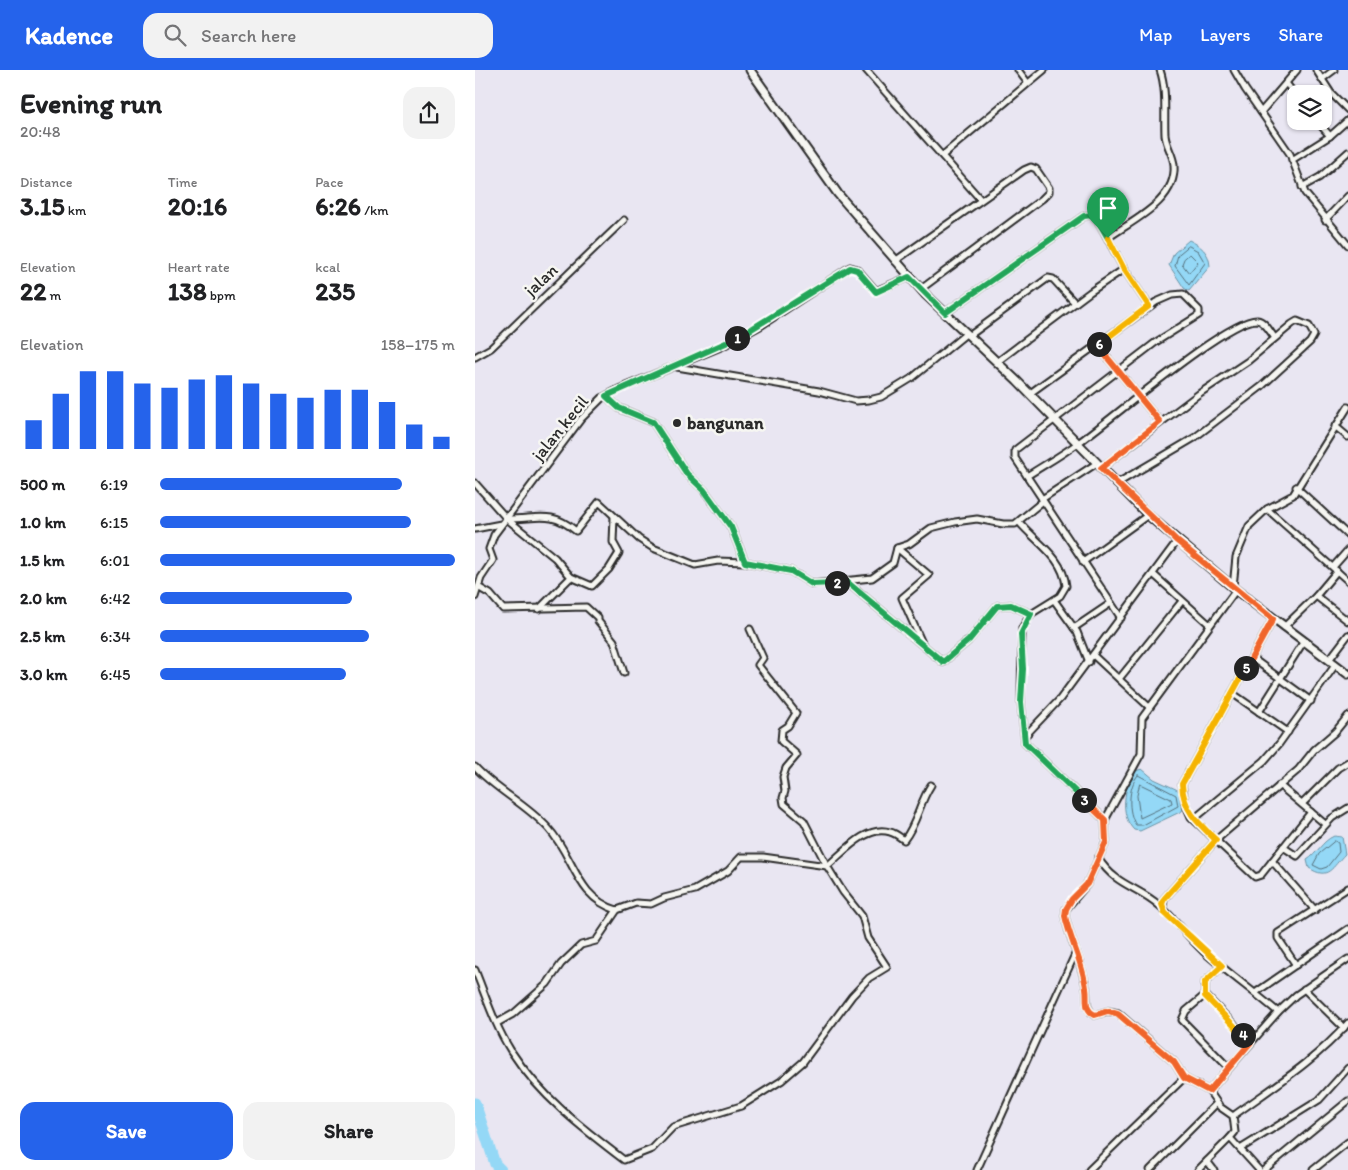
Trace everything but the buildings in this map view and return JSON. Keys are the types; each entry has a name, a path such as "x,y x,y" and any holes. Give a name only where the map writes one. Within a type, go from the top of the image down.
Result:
{"street":[{"path":"750,70 838,194 909,277 997,362 1148,515 1234,589 1348,674"},
{"path":"866,70 981,200"},
{"path":"1018,70 1027,82"},
{"path":"943,155 1027,82 1044,70"},
{"path":"1108,238 1161,199 1170,190 1174,166 1165,136 1165,108 1160,70"},
{"path":"1234,70 1293,160 1302,187 1325,220 1347,243"},
{"path":"1261,112 1297,70"},
{"path":"1316,70 1331,93 1348,110"},
{"path":"1322,79 1333,70"},
{"path":"1293,160 1330,136 1348,120"},
{"path":"1325,130 1330,136"},
{"path":"1302,187 1320,177 1348,152"},
{"path":"895,261 1031,167 1036,168 1049,188 1049,192 921,289"},
{"path":"1325,220 1348,196"},
{"path":"945,313 1084,216 1092,215 1099,222 1124,269 1149,306"},
{"name":"jalan","path":"475,357 491,348 624,220"},
{"name":"jalan kecil","path":"475,597 481,578 493,560 489,549 493,535 581,419 606,396 723,346 762,324 850,268 857,270 876,292 909,277"},
{"path":"997,362 1075,303 1124,269"},
{"path":"676,367 819,391 856,401 869,400 881,397 912,378 968,334 1048,278 1053,279 1075,303"},
{"path":"1029,394 1149,306 1172,295 1183,294 1197,306 1200,313 1119,370 1015,450 1015,458 1121,618"},
{"path":"1027,476 1078,444 1139,395 1201,350 1249,322 1262,321 1275,338"},
{"path":"897,548 909,544 931,528 955,522 977,519 1009,525 1019,522 1043,500 1099,466 1248,361 1297,322 1309,326 1314,335 1310,342 1246,399 1193,438 1116,484"},
{"path":"1097,345 1160,422"},
{"path":"606,396 619,408 653,422 687,474 704,490 731,527 745,562"},
{"path":"1198,1170 1235,1132 1233,1116 1217,1103 1209,1091 1184,1078 1174,1062 1118,1014 1108,1011 1095,1015 1090,1012 1087,1006 1086,988 1068,931 1066,909 1087,884 1106,842 1105,820 1141,754 1140,728 1142,718 1234,589 1234,568 1243,536 1253,519 1267,509 1290,498 1348,407"},
{"path":"1335,426 1348,437"},
{"path":"475,483 507,519 555,558 571,577 592,586 609,569 619,553 613,542 614,517"},
{"path":"1296,487 1348,535"},
{"path":"507,519 550,516 563,520 576,531 599,502 614,517 653,548 695,565 718,561 745,562 791,571 812,584 872,578 893,564 897,548"},
{"path":"1267,509 1348,581"},
{"path":"1083,562 1148,515"},
{"path":"1019,522 1034,539 1059,561 1065,574 1067,586 1054,600 1031,614 1021,634 1023,669 1021,702 1024,736 1028,748 1105,820"},
{"path":"475,529 501,524"},
{"path":"1024,736 1060,699 1177,541"},
{"path":"897,548 929,575 902,598 923,645"},
{"path":"1284,627 1316,596 1348,550"},
{"path":"1153,574 1210,625"},
{"path":"539,608 571,577"},
{"path":"847,582 943,662 969,640 997,606 1011,605 1031,614"},
{"path":"478,587 490,594 503,609 586,607 593,612 614,641 624,673"},
{"path":"1316,596 1348,621"},
{"path":"1054,600 1074,628 1089,662"},
{"path":"1119,679 1182,600"},
{"path":"1074,628 1111,603"},
{"path":"1273,619 1182,784 1185,803 1193,819 1255,877 1261,875 1311,812"},
{"path":"475,970 497,1023 525,1072 565,1114 624,1160 651,1149 673,1127 741,1106 781,1081 803,1062 852,996 869,978 887,967 868,938 861,916 827,866 804,821 784,804 783,777 797,755 781,741 782,730 788,726 796,713 758,665 763,658 750,629"},
{"path":"1193,819 1264,761 1311,701 1348,635"},
{"path":"1259,712 1304,641"},
{"path":"1093,655 1149,707"},
{"path":"1252,658 1311,701"},
{"path":"1232,693 1288,732"},
{"path":"1163,908 1164,899 1216,840 1298,770 1314,750 1335,732 1348,716"},
{"path":"1302,804 1338,768 1348,762"},
{"path":"475,767 486,779 516,799 549,828 566,853 586,890 602,906 617,910 636,903 651,904 664,898 695,890 728,871 741,857 763,856 827,866 862,836 872,832 889,831 904,840 917,821 924,798 931,784"},
{"path":"1279,785 1325,824"},
{"path":"1283,847 1297,856 1325,824 1348,808"},
{"path":"1098,858 1116,880 1135,888 1163,908 1187,936 1278,1012"},
{"path":"1272,861 1315,910"},
{"path":"1296,965 1278,938 1278,933 1348,888"},
{"path":"497,1023 513,1014 547,984 561,964 581,945 596,941 617,910"},
{"path":"1255,993 1348,929"},
{"path":"977,1170 1076,952"},
{"path":"1209,1091 1278,1012 1305,989 1348,959"},
{"path":"1222,966 1205,982 1205,996 1251,1042"},
{"path":"1305,989 1344,1028"},
{"path":"1205,996 1186,1011 1182,1020 1228,1067"},
{"path":"1233,1116 1306,1064 1348,1023"},
{"path":"1240,1150 1319,1100 1348,1069"},
{"path":"1089,1170 1184,1078"},
{"path":"1264,1170 1348,1100"},
{"path":"1150,1170 1217,1103"},
{"path":"1230,1138 1259,1170"},
{"path":"1313,1170 1348,1142"},
{"path":"1207,1161 1214,1170"}],"water":[{"path":"1189,240 1204,250 1210,266 1189,291 1184,288 1169,265 1174,253"},
{"path":"1142,769 1154,779 1180,791 1184,806 1182,811 1140,831 1134,830 1129,824 1126,817 1125,800 1131,777 1135,771"},
{"path":"1334,836 1342,837 1345,854 1326,873 1316,872 1309,868 1307,860 1326,841"}],"waterway":[{"path":"475,1103 495,1164 501,1170"}],"place":[{"name":"bangunan","path":"677,423"}],"route":[{"path":"1092,215 1099,222 1108,238 1124,269 1149,306 1097,345 1160,422 1101,468 1177,541 1273,619 1182,784 1185,803 1191,817 1216,840 1164,899 1162,904 1165,913 1187,936 1222,966 1205,982 1203,988 1205,996 1251,1042 1209,1091 1184,1078 1174,1062 1118,1014 1108,1011 1095,1015 1090,1012 1087,1006 1086,988 1065,916 1066,909 1072,899 1087,884 1106,842 1105,820 1028,748 1025,743 1021,702 1023,669 1021,634 1023,626 1031,614 1011,605 1003,604 997,606 969,640 943,662 847,582 812,584 791,571 745,562 731,527 704,490 687,474 653,422 636,413 619,408 606,396 723,346 762,324 850,268 857,270 876,292 909,277 945,313 1084,216 1092,215"}]}
